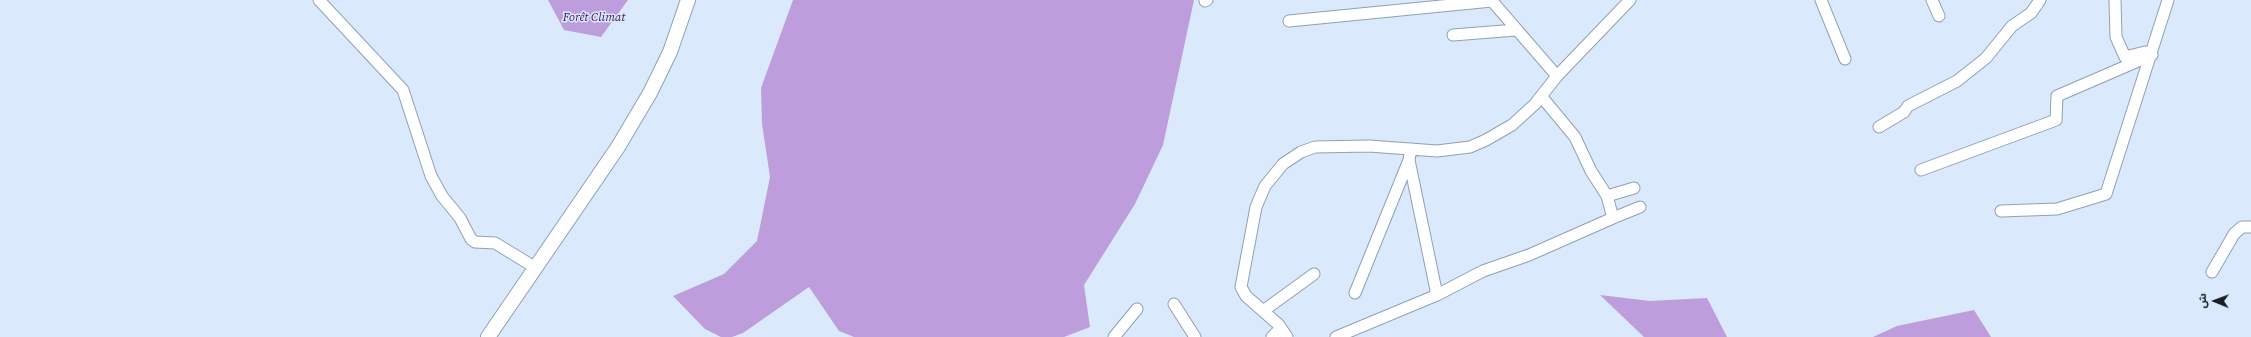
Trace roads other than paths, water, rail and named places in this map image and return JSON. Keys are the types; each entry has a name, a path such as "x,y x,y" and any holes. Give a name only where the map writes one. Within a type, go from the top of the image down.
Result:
{"main road":[{"path":"488,337 620,143 650,93 670,52 688,0"}],"street":[{"path":"319,0 403,90 431,176 442,196 460,218 471,239 474,242 495,243 536,268"},
{"path":"1272,337 1284,332 1246,296 1241,288 1242,276 1256,207 1265,186 1283,164 1301,152 1316,147 1369,146 1437,151 1470,147 1512,125 1630,0"},
{"path":"1821,0 1845,59"},
{"path":"1932,0 1938,16"},
{"path":"1879,127 1904,112 1908,106 1957,81 1986,58 2012,26 2031,14 2040,0"},
{"path":"2115,0 2116,37 2126,57 2152,53"},
{"path":"2001,211 2057,209 2106,194 2168,0"},
{"path":"1289,21 1490,1 1557,76"},
{"path":"1453,36 1516,30"},
{"path":"1921,170 2056,120 2057,96 2152,53"},
{"path":"1541,96 1575,138 1591,171 1607,196 1613,218"},
{"path":"1355,293 1409,160 1411,149"},
{"path":"1409,160 1437,295"},
{"path":"1607,196 1634,188"},
{"path":"1336,337 1437,295 1483,271 1529,255 1640,207"},
{"path":"2212,272 2234,234 2242,227 2251,226"},
{"path":"1263,311 1314,274"},
{"path":"1174,304 1195,337"},
{"path":"1114,337 1137,309"}],"park label":[{"name":"Forêt Climat","path":"594,18"}]}
